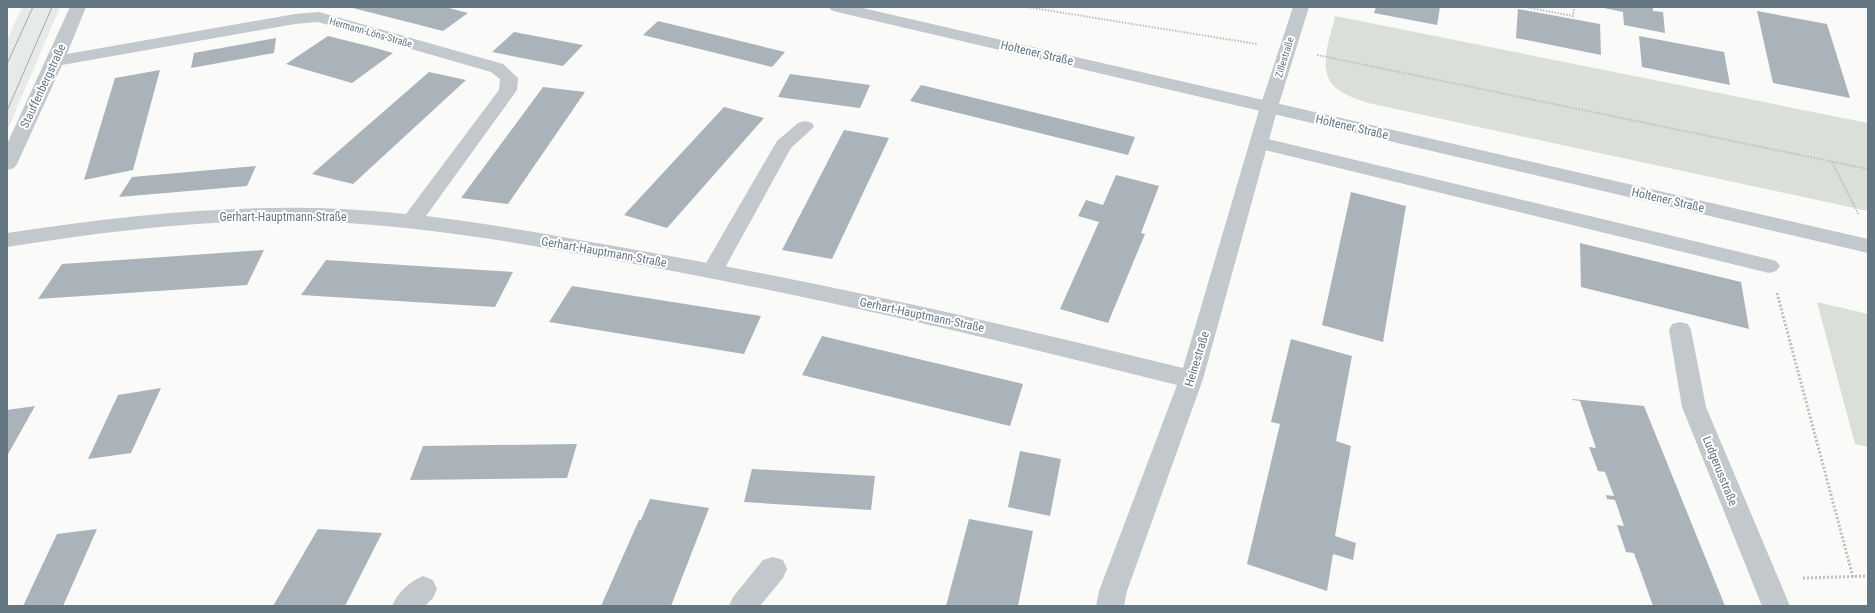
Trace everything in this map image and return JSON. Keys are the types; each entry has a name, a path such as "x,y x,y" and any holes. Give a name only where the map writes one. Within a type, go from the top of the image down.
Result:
{"street":[{"name":"Stauffenbergstraße","path":"7,164 55,61 78,7"},
{"name":"Holtener Straße","path":"837,7 1868,246"},
{"name":"Zillestraße","path":"1269,107 1286,49 1301,7"},
{"name":"Hermann-Löns-Straße","path":"55,61 295,19 319,17 497,68 509,78 508,90 411,222"},
{"name":"Heinestraße","path":"1110,606 1113,591 1191,379 1260,143 1269,107"},
{"path":"713,270 784,146 804,126"},
{"path":"1260,143 1769,266"},
{"name":"Gerhart-Hauptmann-Straße","path":"7,240 83,228 172,219 237,215 326,215 411,222 560,243 713,270 1034,340 1191,379"},
{"name":"Ludgerusstraße","path":"1680,330 1694,407 1776,606"},
{"path":"743,606 773,569"}],"path":[{"path":"1027,7 1286,49 1868,169"},
{"path":"1525,7 1573,16 1574,8"},
{"path":"1832,162 1861,218"},
{"path":"1769,266 1854,577"},
{"path":"1764,579 1868,576"}],"shaded area":[{"path":"22,7 60,7 7,131 7,40"},
{"path":"1335,16 1868,123 1868,211 1359,100 1338,90 1329,80 1326,71 1326,53"},
{"path":"1817,302 1868,314 1868,447 1855,444"}],"building":[{"path":"349,7 445,7 468,13 443,31"},
{"path":"1376,7 1440,7 1437,25 1374,13"},
{"path":"1599,7 1653,7 1653,11 1663,12 1665,33 1624,25 1623,12"},
{"path":"1518,9 1600,24 1601,55 1516,38"},
{"path":"1757,11 1827,24 1850,98 1773,83"},
{"path":"658,21 785,52 772,67 643,35"},
{"path":"514,32 583,45 563,66 492,52"},
{"path":"328,36 393,53 352,83 286,64"},
{"path":"1639,36 1724,52 1730,85 1642,67"},
{"path":"276,38 274,53 191,68 194,53"},
{"path":"160,70 133,170 84,180 115,78"},
{"path":"429,72 466,80 353,184 312,174"},
{"path":"790,74 870,85 860,108 778,97"},
{"path":"921,85 1135,137 1128,155 910,101"},
{"path":"543,87 585,92 508,204 461,198"},
{"path":"724,107 764,118 667,228 624,215"},
{"path":"844,130 889,138 832,259 782,250"},
{"path":"256,166 247,186 119,197 132,177"},
{"path":"1116,175 1159,186 1141,233 1145,234 1108,323 1060,309 1099,222 1078,216 1086,200 1103,205"},
{"path":"1351,192 1406,206 1383,342 1322,325"},
{"path":"1580,243 1741,282 1749,329 1581,287"},
{"path":"264,250 247,285 38,299 62,264"},
{"path":"326,260 513,272 495,307 301,295"},
{"path":"572,286 761,316 744,354 549,322"},
{"path":"822,336 1023,384 1010,426 802,375"},
{"path":"1291,339 1352,356 1336,441 1351,446 1335,536 1356,543 1353,560 1333,554 1327,591 1247,564 1280,424 1271,422"},
{"path":"161,388 131,453 88,459 118,395"},
{"path":"1572,399 1644,406 1725,606 1653,606 1634,553 1626,552 1617,525 1624,526 1615,500 1607,499 1606,495 1614,496 1605,472 1598,471 1589,447 1596,448 1580,401"},
{"path":"35,406 7,456 7,410"},
{"path":"577,444 567,478 410,480 423,446"},
{"path":"1020,451 1061,459 1050,516 1008,507"},
{"path":"752,469 875,476 871,510 744,502"},
{"path":"650,499 709,508 671,606 601,606 639,520 641,520"},
{"path":"969,519 1033,531 1018,606 946,606"},
{"path":"97,529 63,606 23,606 57,534"},
{"path":"318,529 382,533 345,606 273,606"}],"tram line":[{"path":"7,64 33,7"},
{"path":"7,111 52,7"}]}
